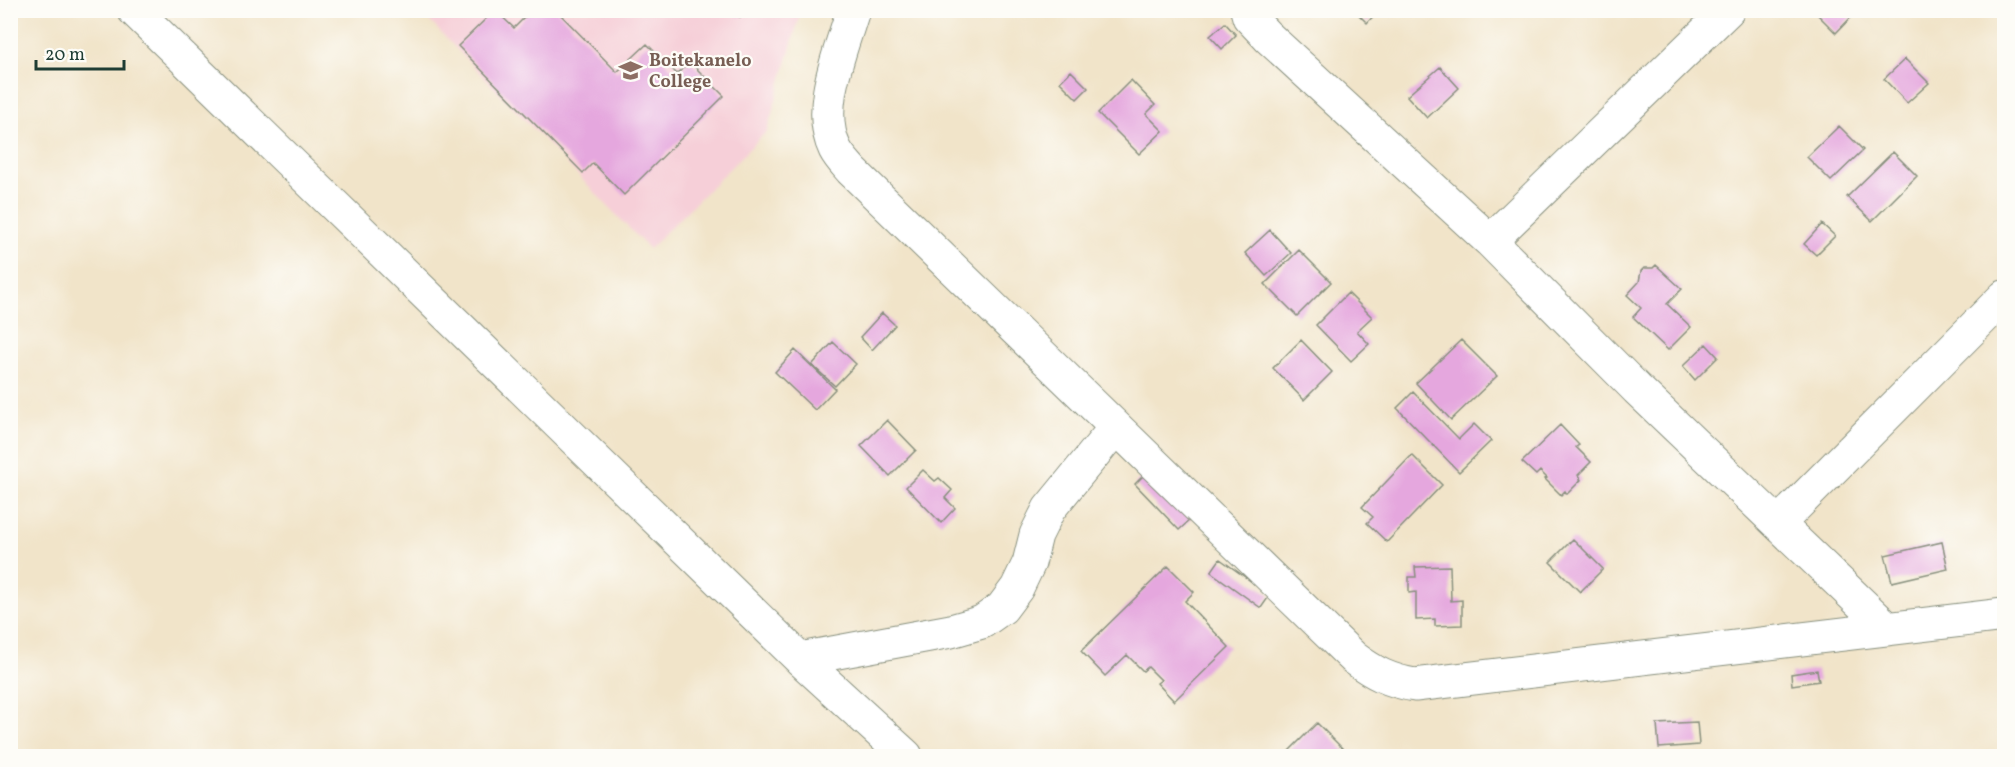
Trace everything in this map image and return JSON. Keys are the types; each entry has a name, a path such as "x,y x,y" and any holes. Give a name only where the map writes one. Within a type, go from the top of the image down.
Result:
{"street":[{"path":"134,10 800,659 906,756"},
{"path":"853,10 827,108 828,130 835,151 852,171 1354,658 1375,674 1396,682 1415,685 2004,615"},
{"path":"1247,10 1250,17 1268,37 1490,241 1637,389 1888,629"},
{"path":"1490,241 1728,10"},
{"path":"1779,523 2004,297"},
{"path":"800,659 951,631 982,622 1002,608 1017,588 1029,563 1036,535 1049,509 1116,427"}],"shaded area":[{"name":"Boitekanelo College","path":"420,11 801,11 767,131 649,249"}],"building":[{"path":"495,10 514,28 532,10 556,10 617,72 647,44 677,74 690,62 724,96 624,195 593,163 583,173 458,46"},
{"path":"721,10 742,10 740,17"},
{"path":"1354,10 1379,10 1367,23"},
{"path":"1813,10 1858,10 1836,33"},
{"path":"1225,23 1236,35 1222,49 1210,36"},
{"path":"1905,59 1929,83 1907,103 1884,79"},
{"path":"1440,67 1459,88 1427,118 1407,96"},
{"path":"1071,71 1088,88 1077,99 1060,82"},
{"path":"1131,80 1155,105 1146,114 1163,131 1139,154 1098,113"},
{"path":"1839,126 1863,150 1831,181 1807,157"},
{"path":"1893,152 1917,176 1872,221 1847,197"},
{"path":"1822,224 1835,236 1816,255 1804,244"},
{"path":"1270,230 1291,253 1266,276 1245,253"},
{"path":"1299,250 1331,282 1297,316 1265,284"},
{"path":"1656,265 1682,289 1667,304 1691,327 1668,350 1633,317 1641,308 1627,295 1639,282 1641,271"},
{"path":"1348,293 1372,317 1357,331 1369,344 1351,361 1316,325"},
{"path":"882,313 895,325 872,350 860,337"},
{"path":"1301,340 1332,372 1304,400 1273,368"},
{"path":"1461,340 1497,376 1451,420 1416,383"},
{"path":"833,342 856,364 835,386 812,365"},
{"path":"1706,344 1718,357 1695,380 1683,366"},
{"path":"795,350 835,389 815,410 775,372"},
{"path":"1413,392 1459,439 1474,424 1491,441 1459,472 1397,408"},
{"path":"887,420 916,450 890,476 861,446"},
{"path":"1560,425 1579,445 1576,447 1591,462 1578,475 1581,480 1567,494 1565,491 1561,495 1540,471 1536,475 1522,462"},
{"path":"1412,455 1442,485 1387,542 1367,523 1373,517 1362,507"},
{"path":"923,470 935,481 939,478 952,490 945,498 955,508 941,523 906,487"},
{"path":"1146,473 1191,519 1179,530 1135,484"},
{"path":"1573,539 1603,569 1580,592 1550,562"},
{"path":"1942,542 1948,569 1892,582 1885,555"},
{"path":"1220,559 1270,595 1261,608 1211,572"},
{"path":"1168,566 1194,592 1185,601 1229,647 1174,701 1157,683 1161,680 1148,667 1143,671 1127,655 1105,676 1081,651"},
{"path":"1450,566 1451,601 1462,600 1462,625 1435,626 1435,619 1416,620 1416,592 1409,593 1409,577 1416,577 1415,567"},
{"path":"1817,670 1819,681 1792,685 1791,674"},
{"path":"1697,722 1699,745 1659,748 1657,724"},
{"path":"1317,723 1344,750 1344,756 1284,756"}],"place":[{"name":"Boitekanelo College","path":"631,71"}]}
